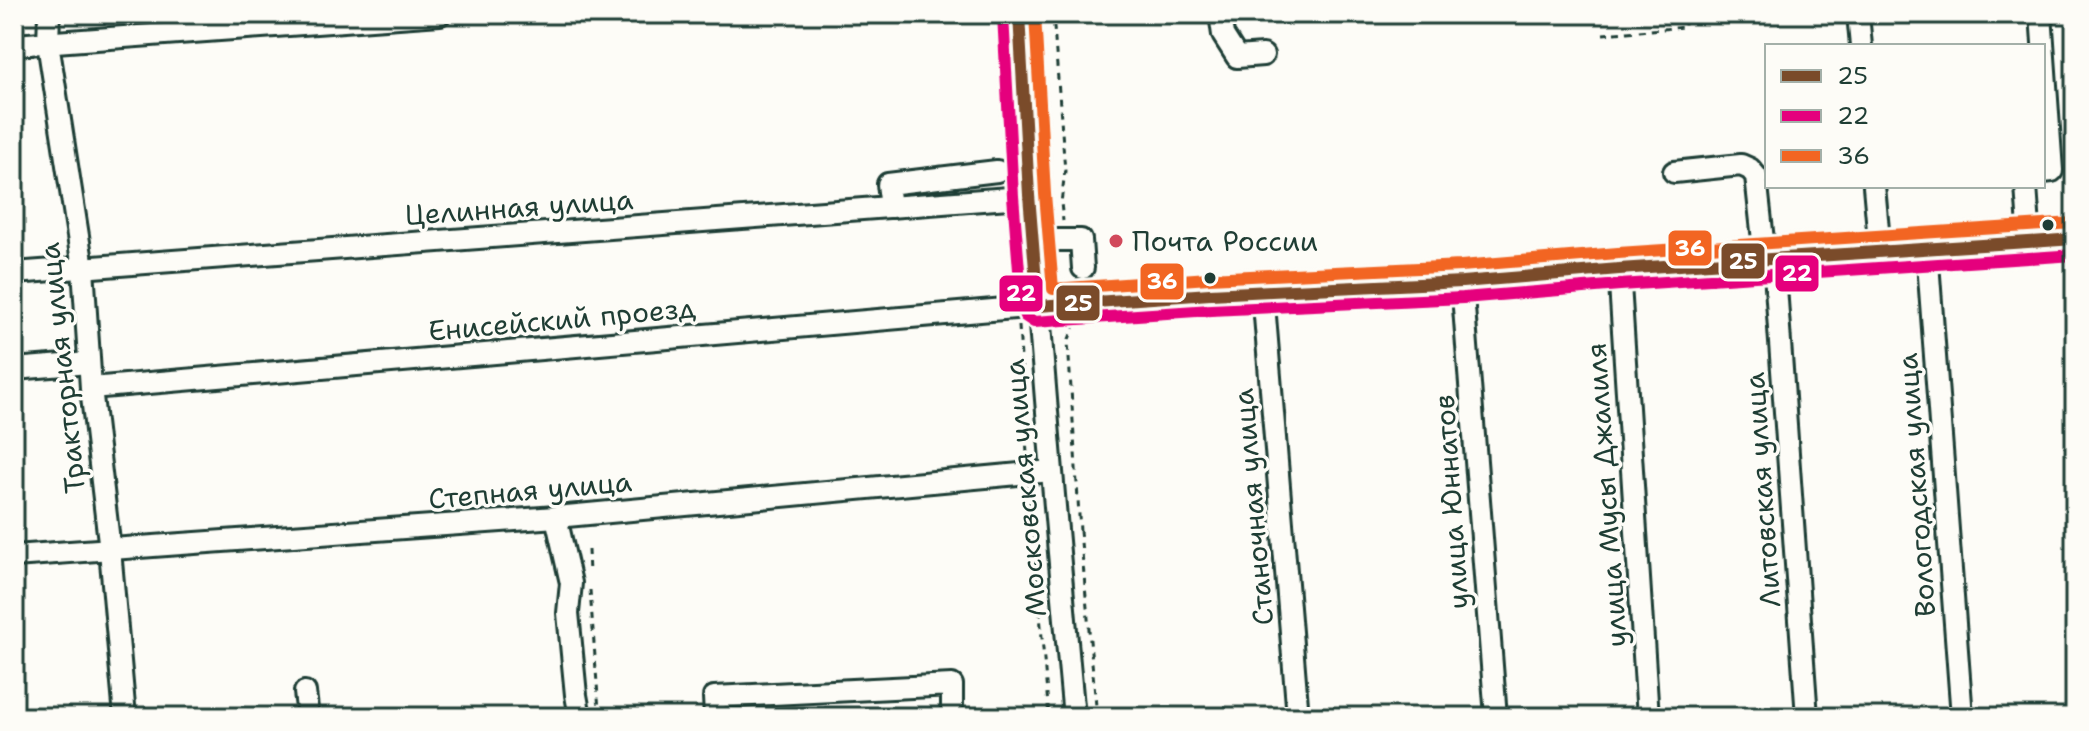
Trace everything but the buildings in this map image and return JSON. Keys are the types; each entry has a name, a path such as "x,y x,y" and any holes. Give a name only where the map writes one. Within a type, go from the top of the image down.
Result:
{"street":[{"name":"Тракторная улица","path":"49,14 48,43 83,268 91,388 125,717"},
{"path":"14,45 440,14"},
{"name":"Московская улица","path":"1019,14 1032,240 1028,307 1051,471 1074,717"},
{"path":"1220,14 1223,35 1237,57 1263,55"},
{"path":"1858,14 1861,44"},
{"path":"2041,14 2043,44"},
{"path":"2045,71 2052,171 2045,172"},
{"name":"Литовская улица","path":"1674,172 1741,165 1756,176 1770,259 1807,717"},
{"path":"891,207 888,184 997,171"},
{"path":"1874,188 1880,252"},
{"path":"2026,188 2030,242"},
{"name":"Целинная улица","path":"14,273 1029,195"},
{"name":"Енисейский проезд","path":"91,388 1028,307 1462,282 2075,239"},
{"path":"1032,240 1081,240 1083,268"},
{"name":"Вологодская улица","path":"1927,249 1962,717"},
{"name":"улица Мусы Джалиля","path":"1619,269 1648,717"},
{"name":"улица Юннатов","path":"1462,282 1496,717"},
{"name":"Станочная улица","path":"1263,292 1298,717"},
{"path":"14,369 89,363"},
{"name":"Степная улица","path":"14,556 556,517 1051,471"},
{"path":"556,517 571,583 568,613 580,717"},
{"path":"715,717 714,697 952,685 952,717"},
{"path":"305,692 308,717"}],"path":[{"path":"1053,14 1065,171 1061,203 1065,240"},
{"path":"1603,34 1685,27 1685,14"},
{"path":"1081,304 1081,313 1068,342 1080,531 1097,717"},
{"path":"1028,307 1028,473 1049,717"},
{"path":"1057,533 1080,531"},
{"path":"588,550 600,717"}],"transit line":[{"name":"25","path":"1019,14 1038,306 1462,282 2075,239"},
{"name":"36","path":"1035,14 1053,289 1461,266 2074,223"},
{"name":"22","path":"1003,15 1022,307 1025,316 1034,322 1463,298 2075,255"}],"place":[{"name":"Почта России","path":"1116,241"}]}
